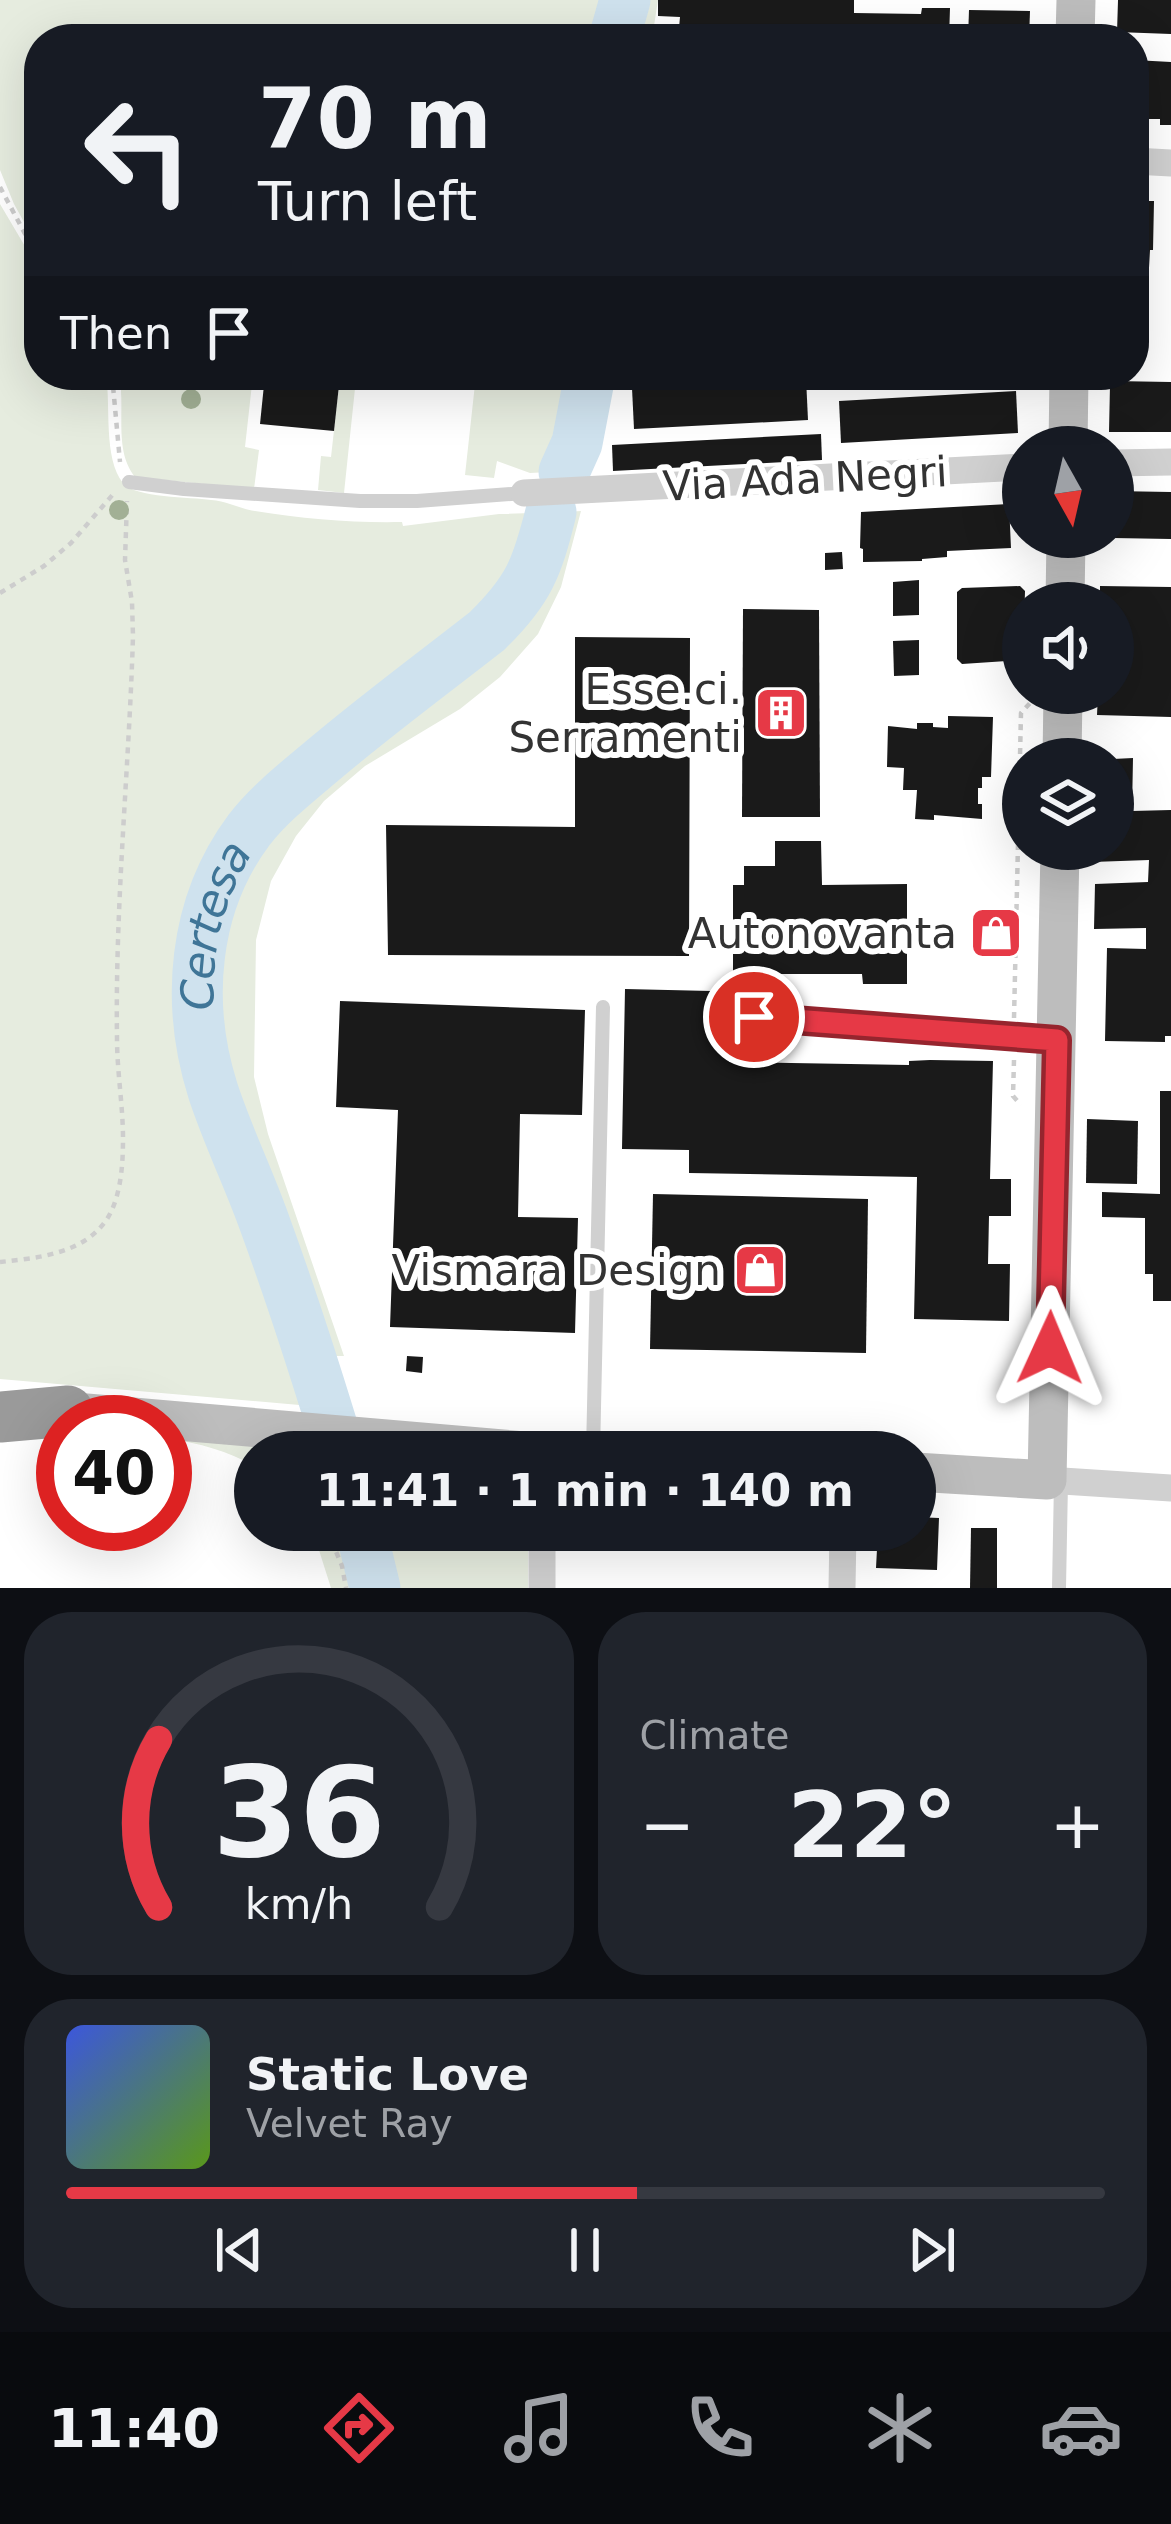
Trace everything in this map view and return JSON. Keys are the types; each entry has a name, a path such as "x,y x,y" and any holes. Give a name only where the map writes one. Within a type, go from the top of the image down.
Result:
{"highway":[{"path":"0,1417 36,1414"}],"street":[{"path":"1068,426 1069,390"},
{"path":"1134,463 1171,462"},
{"name":"Via Ada Negri","path":"524,493 1002,468"},
{"path":"1054,1481 1060,870"},
{"path":"0,1407 36,1409"},
{"path":"192,1421 304,1431"},
{"path":"936,1473 1171,1488"},
{"path":"542,1551 542,1588"},
{"path":"842,1588 843,1551"}],"lane":[{"path":"129,482 360,501 524,493"},
{"path":"593,1431 603,1007"},
{"path":"754,1017 1057,1040"},
{"path":"1054,1481 1059,1588"}],"path":[{"path":"0,187 24,232"},
{"path":"0,1262 51,1256 86,1238 106,1219 118,1188 123,1140 117,1039 120,923 133,635 125,560 129,482 119,460 113,390"},
{"path":"0,592 71,544 108,496 129,482"},
{"path":"336,1551 346,1588"}],"shaded area":[{"path":"0,0 602,0 596,24 24,24 24,222 0,170"},
{"path":"638,0 658,0 654,24 629,24"},
{"path":"0,204 24,245 24,390 107,390 113,460 129,488 273,514 402,522 403,526 532,513 503,581 475,616 244,814 203,874 184,940 182,975 196,1082 311,1406 0,1379"},
{"path":"121,390 251,390 245,447 259,450 254,489 135,477 122,442"},
{"path":"339,390 355,390 344,493 318,490 321,456 331,457"},
{"path":"474,390 574,390 549,472 530,473 497,461 494,478 465,475"},
{"path":"581,511 561,587 538,634 500,677 460,709 365,766 324,801 296,836 271,881 256,940 254,1077 268,1134 344,1356 329,1356 226,1057 219,988 227,920 252,857 276,823 517,617 548,574 566,512"},
{"path":"192,1440 234,1444 234,1457 224,1452"},
{"path":"319,1551 350,1551 358,1588 331,1588"},
{"path":"384,1551 528,1551 528,1588 392,1588"}],"building":[{"path":"658,0 854,0 854,13 921,14 922,8 950,8 949,24 679,24 680,17 658,16"},
{"path":"1118,0 1171,0 1171,34 1149,33 1149,24 1117,24"},
{"path":"969,10 1030,11 1030,24 969,24"},
{"path":"1149,61 1171,62 1171,125 1160,125 1160,119 1149,119"},
{"path":"1149,201 1154,201 1153,250 1149,268"},
{"path":"1149,382 1171,382 1171,432 1109,426 1110,390 1149,390"},
{"path":"263,390 338,390 334,431 260,424"},
{"path":"632,390 807,390 808,420 634,429"},
{"path":"1016,391 1018,426 1002,426 1002,434 841,443 839,401"},
{"path":"821,434 822,460 613,471 612,445"},
{"path":"1134,491 1171,492 1171,539 1134,538"},
{"path":"1002,504 1002,548 947,551 947,557 922,561 863,562 861,512"},
{"path":"842,552 843,569 825,570 825,553"},
{"path":"919,580 919,615 893,616 893,582"},
{"path":"1134,586 1171,587 1171,717 1097,715 1134,714"},
{"path":"1002,587 1002,661 962,664 957,659 957,592"},
{"name":"Esse.ci. Serramenti","path":"743,609 819,610 820,817 742,817"},
{"path":"575,637 690,638 689,956 388,955 386,825 575,827"},
{"path":"919,640 919,675 894,676 893,641"},
{"path":"948,716 993,717 991,777 982,777 982,788 978,788 982,819 934,815 934,820 915,819 917,790 903,790 904,768 887,767 888,726 917,729 917,723 933,723 933,727 948,728"},
{"path":"1171,810 1171,1036 1165,1036 1165,1042 1105,1041 1107,948 1146,949 1146,928 1094,929 1095,884 1148,882 1149,860 1134,861 1134,811"},
{"path":"775,841 821,841 822,885 907,884 907,984 863,984 862,974 733,974 733,885 744,885 744,866 775,866"},
{"path":"625,989 711,991 730,996 729,1062 909,1065 909,1061 930,1060 993,1061 990,1179 1011,1179 1011,1216 989,1216 988,1264 1010,1264 1009,1321 914,1319 917,1177 689,1173 689,1150 622,1149"},
{"path":"340,1001 585,1010 582,1115 520,1114 518,1217 578,1218 575,1333 390,1327 398,1110 336,1107"},
{"path":"1160,1091 1171,1091 1171,1301 1153,1301 1153,1274 1145,1274 1145,1218 1102,1217 1102,1192 1160,1194"},
{"path":"1087,1119 1138,1121 1137,1184 1086,1183"},
{"path":"653,1194 868,1199 866,1353 650,1349"},
{"path":"407,1356 423,1357 422,1373 406,1371"},
{"path":"939,1518 937,1570 876,1568 877,1551 936,1551"},
{"path":"971,1528 997,1528 997,1588 970,1588"}],"waterway":[{"name":"Certesa","path":"618,24 625,0"},
{"name":"Certesa","path":"564,472 577,443 587,390"},
{"name":"Certesa","path":"333,1431 286,1283 204,1058 197,990 206,922 230,859 265,811 487,631 513,603 536,563 551,512"},
{"name":"Certesa","path":"366,1551 375,1588"}],"place":[{"name":"Esse.ci. Serramenti","path":"781,713"},
{"name":"Autonovanta","path":"996,933"},
{"name":"Vismara Design","path":"760,1270"}],"route":[{"path":"754,1017 1057,1040 1050,1348"}]}
